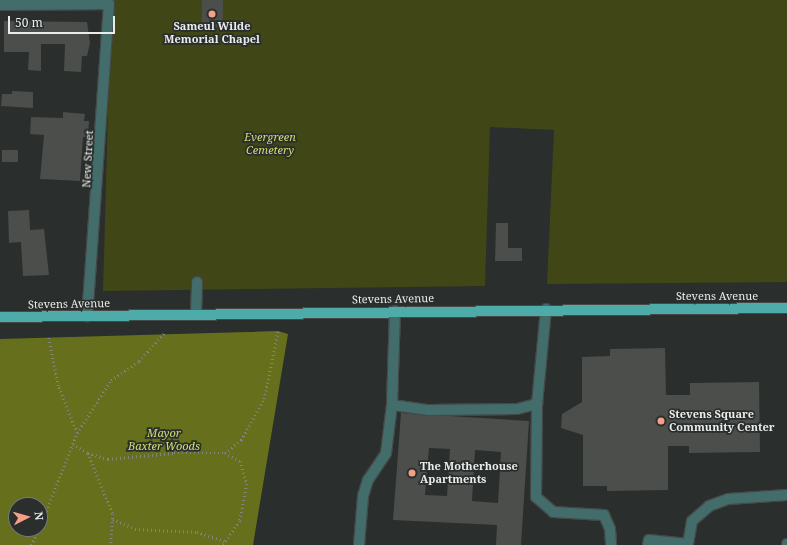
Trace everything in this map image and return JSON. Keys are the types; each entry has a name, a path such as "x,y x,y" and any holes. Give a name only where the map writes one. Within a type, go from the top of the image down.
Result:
{"main road":[{"name":"Stevens Avenue","path":"0,317 546,309 787,308"}],"street":[{"name":"New Street","path":"0,5 109,4 87,316"},
{"path":"196,314 197,282"},
{"path":"546,309 537,404 536,497 553,512 604,515 610,529 611,545"},
{"path":"359,545 363,496 368,480 386,453 392,405 394,311"},
{"path":"392,405 429,410 518,409 537,404"},
{"path":"648,545 649,540 688,544 692,521 709,506 728,500 787,495"}],"path":[{"path":"225,454 241,440 264,399 278,331"},
{"path":"48,506 77,433 111,380 139,361 164,333"},
{"path":"48,335 58,386 77,433"},
{"path":"73,444 88,453 108,459 174,453 225,454 240,460 247,484 240,521 223,545"},
{"path":"88,453 113,519 111,545"},
{"path":"113,519 136,529 197,532 226,541"}],"green space":[{"name":"Evergreen Cemetery","path":"111,0 787,0 787,282 547,284 554,130 490,127 485,286 103,291"},
{"name":"Mayor Baxter Woods","path":"278,331 288,334 253,545 0,545 0,339"}],"building":[{"name":"Sameul Wilde Memorial Chapel","path":"202,0 223,0 223,27 202,27"},
{"path":"4,21 87,22 90,43 87,56 82,56 81,72 64,71 65,44 41,44 41,71 28,70 29,52 4,52"},
{"path":"12,91 33,92 33,108 1,106 2,94 12,94"},
{"path":"63,112 85,114 84,121 89,121 88,137 83,137 80,181 40,179 44,135 30,134 31,117 63,118"},
{"path":"2,150 18,150 18,162 2,162"},
{"path":"29,210 30,230 44,229 49,275 23,276 21,242 9,243 8,211"},
{"path":"496,223 508,223 508,248 522,248 522,261 495,261"},
{"name":"Stevens Square Community Center","path":"665,348 666,395 690,395 690,383 759,382 760,452 689,453 689,446 668,446 668,490 607,491 607,486 583,486 583,435 561,428 562,414 582,402 582,357 610,356 610,349"},
{"name":"The Motherhouse Apartments","path":"401,413 529,421 521,545 496,545 497,525 393,520","holes":["429,448 450,449 447,496 425,495","475,450 501,452 498,503 472,501"]}],"place":[{"name":"Sameul Wilde Memorial Chapel","path":"212,14"},
{"name":"Stevens Square Community Center","path":"661,421"},
{"name":"The Motherhouse Apartments","path":"412,473"}]}
